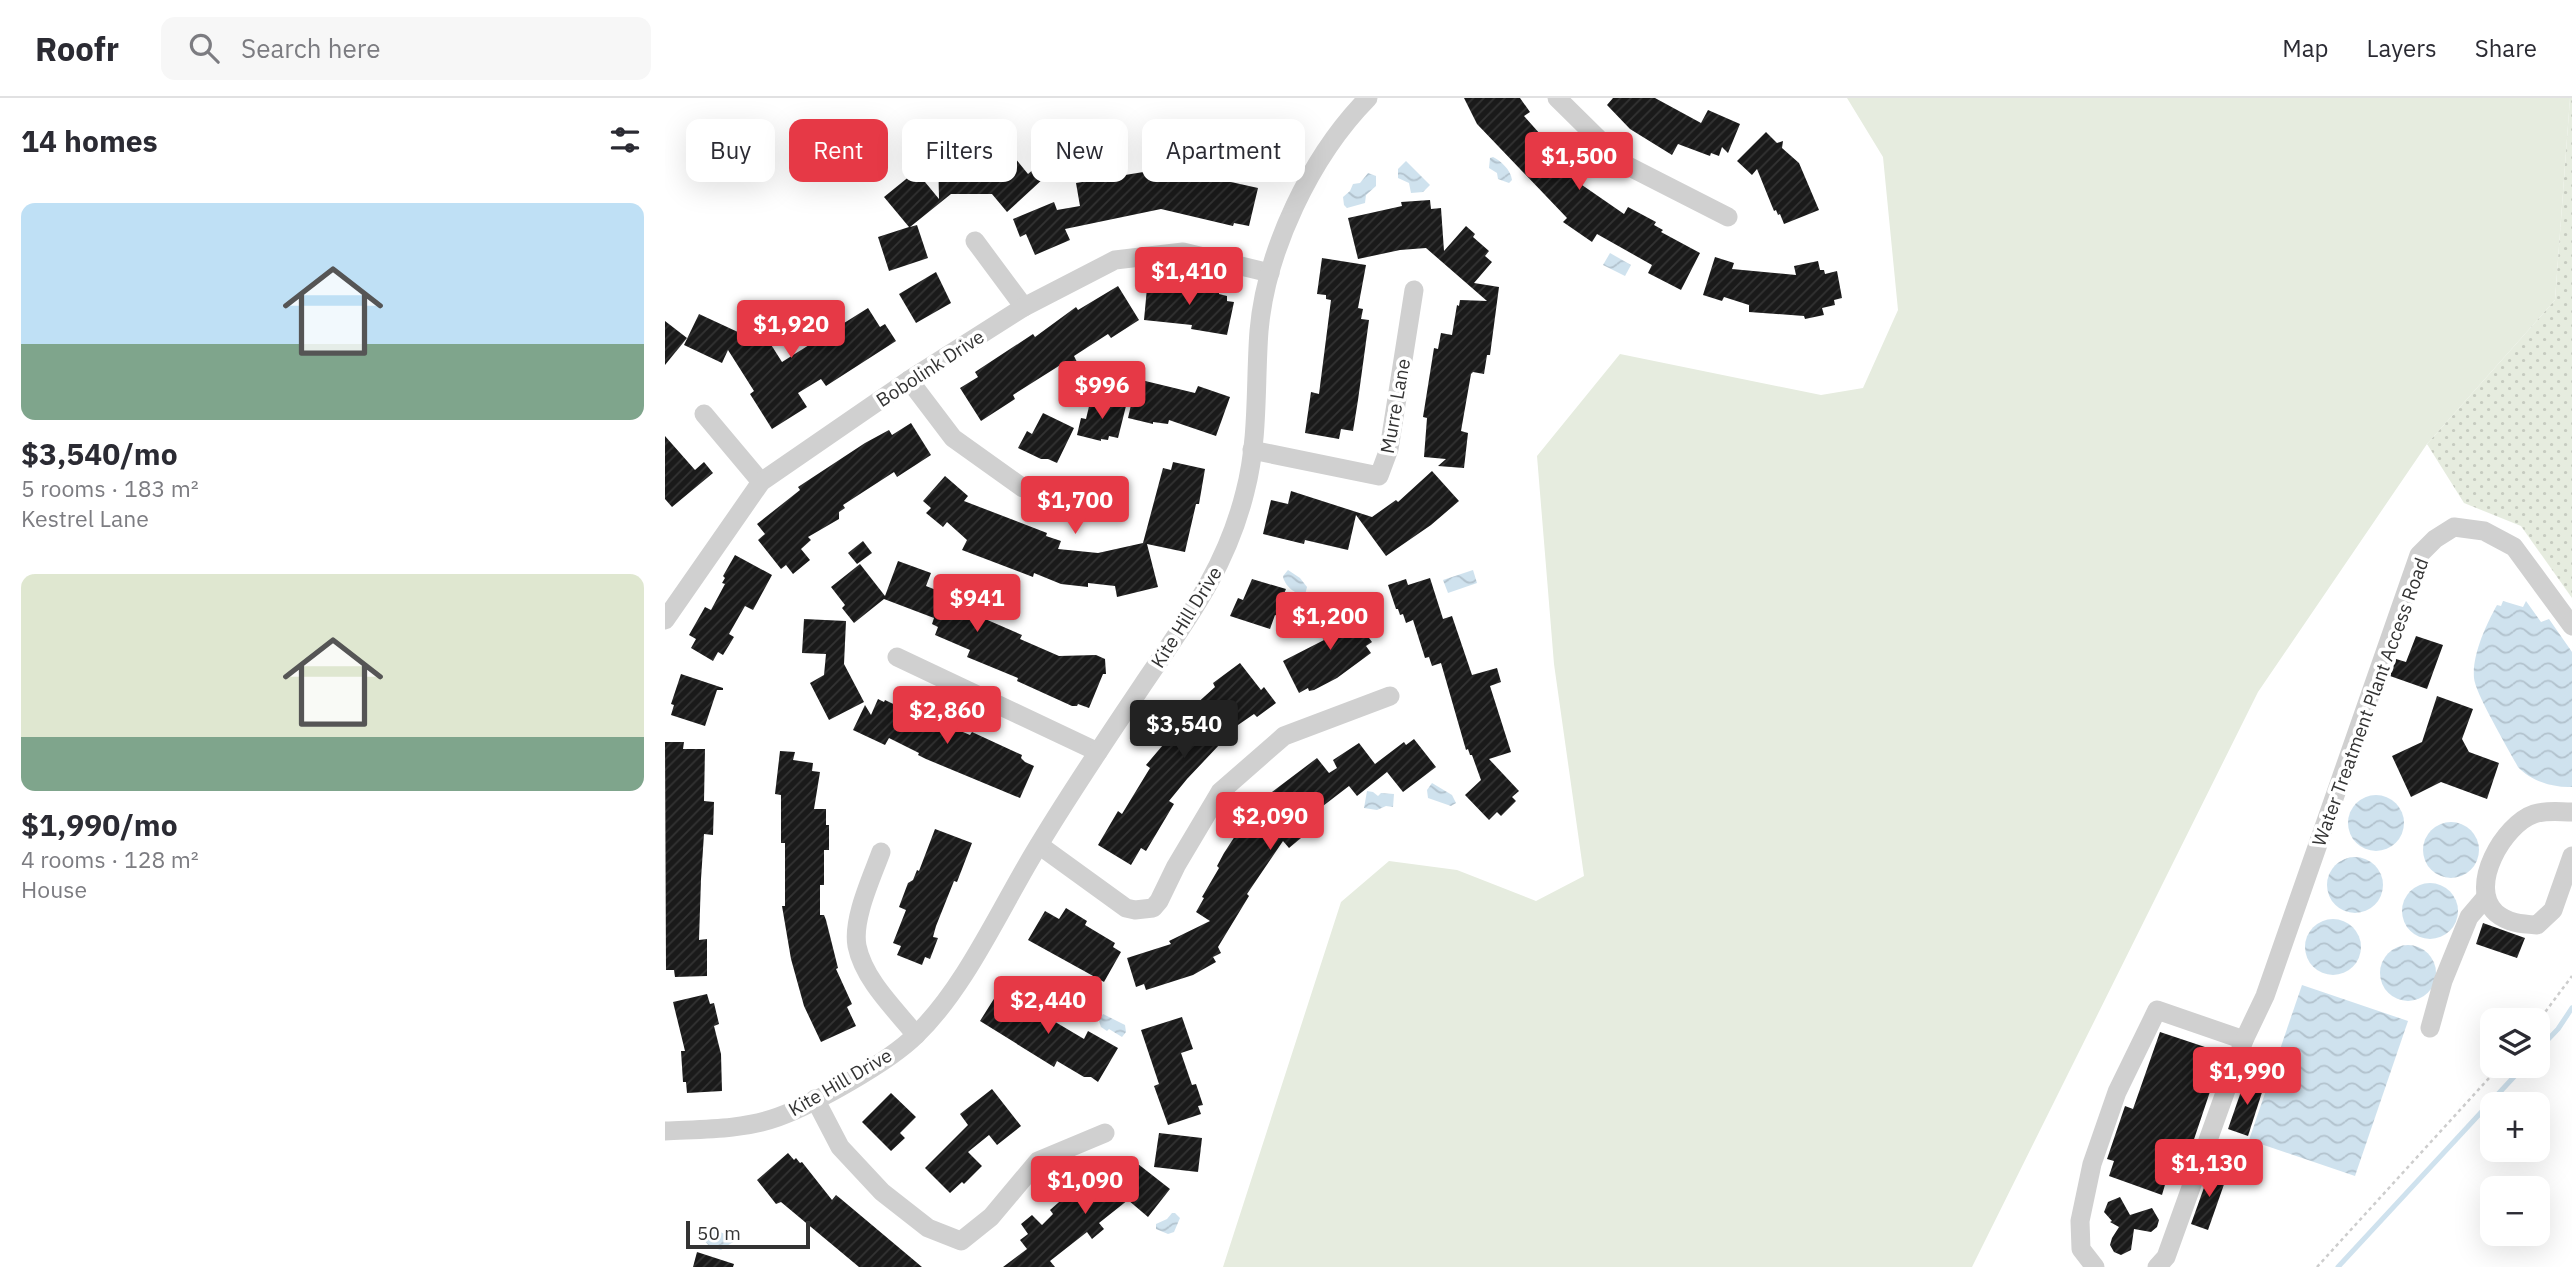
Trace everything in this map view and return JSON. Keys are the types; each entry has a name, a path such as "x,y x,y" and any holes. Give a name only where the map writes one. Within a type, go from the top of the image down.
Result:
{"street":[{"name":"Kite Hill Drive","path":"665,1131 730,1128 778,1117 878,1064 916,1035 950,994 1098,752 1204,595 1230,543 1246,489 1252,450 1259,328 1270,273 1298,198 1326,149 1368,98"},
{"path":"1557,98 1624,164 1728,217"},
{"path":"975,241 1024,307"},
{"name":"Bobolink Drive","path":"665,620 761,482 909,380 1024,307 1115,260 1183,252 1270,273"},
{"name":"Murre Lane","path":"1252,450 1379,476 1389,449 1414,290"},
{"path":"909,380 953,438 1023,488 1097,510"},
{"path":"704,414 761,482"},
{"name":"Water Treatment Plant Access Road","path":"2157,1267 2166,1257 2244,1040 2266,996 2419,555 2435,539 2454,527 2484,531 2514,547 2572,626"},
{"path":"897,657 1098,752"},
{"path":"1039,845 1126,908 1135,911 1153,908 1220,792 1284,736 1390,696"},
{"path":"2430,1028 2442,981 2469,917 2486,897 2490,862 2503,838 2517,824 2532,815 2549,811 2572,812"},
{"path":"881,852 860,907 857,945 871,980 916,1035"},
{"path":"2486,897 2494,912 2512,923 2537,925 2553,910 2572,856"},
{"path":"2095,1267 2081,1248 2080,1221 2092,1164 2117,1092 2157,1010 2244,1040"},
{"path":"815,1099 840,1147 882,1192 928,1227 961,1241 991,1217 1038,1161 1105,1133"}],"path":[{"path":"2548,1008 2572,976"},
{"path":"2316,1267 2489,1078"}],"shaded area":[{"path":"1847,98 2570,98 2555,300 2427,444 2258,692 1972,1267 1223,1267 1341,902 1389,861 1457,870 1536,901 1584,876 1554,664 1537,456 1620,354 1821,395 1863,388 1898,310 1883,157"},
{"path":"2570,98 2572,598 2521,526 2464,503 2427,444 2555,300"}],"water":[{"path":"1493,157 1510,173 1512,180 1509,183 1498,179 1497,173 1489,168 1490,158"},
{"path":"1406,161 1430,185 1423,192 1411,193 1409,183 1398,178 1398,169"},
{"path":"1368,173 1376,176 1376,186 1366,195 1365,203 1347,208 1343,197 1353,184 1360,183"},
{"path":"1610,253 1631,265 1625,276 1603,265"},
{"path":"1109,371 1118,374 1121,379 1109,392 1099,388 1096,383 1097,379"},
{"path":"1288,570 1307,587 1305,595 1294,591 1285,583 1283,576"},
{"path":"1473,570 1477,583 1448,593 1443,580"},
{"path":"2503,601 2523,607 2526,601 2541,622 2549,619 2572,652 2572,787 2543,783 2518,767 2476,685 2474,669 2477,650 2497,605 2501,606"},
{"path":"1432,783 1452,795 1456,803 1451,806 1428,798 1427,790"},
{"path":"1367,791 1378,796 1381,793 1394,794 1393,807 1386,806 1377,810 1364,808"},
{"path":"2370,795 2382,795 2392,799 2400,807 2404,823 2400,839 2392,847 2382,851 2370,851 2360,847 2352,839 2348,829 2348,817 2352,807 2360,799"},
{"path":"2445,822 2457,822 2467,826 2475,834 2479,850 2475,866 2467,874 2457,878 2445,878 2435,874 2427,866 2423,856 2423,844 2427,834 2435,826"},
{"path":"2349,857 2361,857 2371,861 2379,869 2383,885 2379,901 2371,909 2361,913 2349,913 2339,909 2331,901 2327,891 2327,879 2331,869 2339,861"},
{"path":"2424,883 2436,883 2446,887 2454,895 2458,911 2454,927 2446,935 2436,939 2424,939 2414,935 2406,927 2402,917 2402,905 2406,895 2414,887"},
{"path":"2327,919 2339,919 2349,923 2357,931 2361,947 2357,963 2349,971 2339,975 2327,975 2317,971 2309,963 2305,953 2305,941 2309,931 2317,923"},
{"path":"2402,945 2414,945 2424,949 2432,957 2436,973 2432,989 2424,997 2414,1001 2402,1001 2392,997 2384,989 2380,979 2380,967 2384,957 2392,949"},
{"path":"2302,985 2408,1021 2355,1176 2249,1140"},
{"path":"1103,1014 1125,1025 1126,1032 1122,1037 1101,1027 1099,1021"},
{"path":"1172,1213 1180,1218 1174,1232 1168,1234 1156,1229 1156,1224 1167,1219"},
{"path":"706,1228 729,1234 733,1242 721,1250 710,1247 703,1239"}],"building":[{"path":"1464,98 1520,98 1530,112 1524,116 1557,153 1560,151 1577,169 1569,176 1624,214 1628,207 1656,222 1654,225 1663,230 1661,232 1700,253 1681,290 1648,273 1652,265 1597,234 1592,242 1563,222 1567,218 1477,124"},
{"path":"1613,98 1655,98 1701,123 1708,110 1740,124 1728,153 1722,147 1719,156 1711,153 1710,156 1678,144 1672,155 1630,129 1607,105"},
{"path":"1766,132 1777,143 1783,141 1782,148 1799,163 1819,210 1784,224 1780,214 1774,211 1757,169 1752,175 1737,161"},
{"path":"1017,160 1028,174 1031,171 1031,182 1040,182 1007,212 992,194 951,194 910,227 917,225 928,258 889,271 878,237 909,227 884,197 902,182 925,182 939,199 939,182 1017,182"},
{"path":"1142,172 1142,182 1231,182 1258,188 1249,226 1234,223 1233,226 1161,209 1065,229 1070,240 1035,255 1026,234 1020,237 1013,219 1054,202 1057,210 1080,206 1076,183 1128,182 1128,175"},
{"path":"1430,200 1431,209 1441,208 1444,251 1466,226 1475,234 1473,237 1489,251 1485,256 1492,262 1474,283 1499,287 1490,355 1487,355 1484,374 1471,374 1461,431 1468,433 1464,468 1438,466 1446,459 1424,457 1427,418 1423,417 1434,348 1438,349 1441,333 1452,335 1460,300 1487,301 1426,248 1400,250 1358,259 1348,218 1402,206 1401,202"},
{"path":"1715,257 1734,263 1732,269 1796,275 1794,266 1818,261 1820,270 1824,270 1825,274 1837,271 1842,298 1834,300 1835,305 1822,308 1824,315 1805,319 1804,316 1749,312 1749,305 1724,297 1722,301 1703,295"},
{"path":"1322,258 1366,265 1358,308 1363,309 1361,319 1369,320 1358,400 1353,431 1341,429 1339,439 1305,433 1311,392 1319,394 1331,300 1326,299 1326,295 1317,294"},
{"path":"936,272 951,303 916,323 899,294"},
{"path":"1163,281 1219,291 1219,294 1227,296 1227,301 1234,302 1227,335 1191,329 1192,325 1144,320 1147,288 1162,289"},
{"path":"1118,286 1139,320 1111,338 1108,334 1074,356 1078,364 1067,371 1062,364 1013,395 1015,399 981,421 960,388 978,377 975,372 1033,334 1035,337 1076,307 1078,310"},
{"path":"868,308 880,327 885,324 896,341 826,386 821,379 798,393 807,407 772,429 750,394 754,391 728,350 722,363 684,345 699,314 753,339 763,332 782,362"},
{"path":"665,321 687,338 665,365"},
{"path":"1137,379 1195,393 1198,386 1230,397 1216,436 1169,420 1168,424 1153,424 1128,418"},
{"path":"1091,398 1126,406 1118,438 1109,436 1108,440 1101,441 1077,435 1081,418 1086,419"},
{"path":"1043,413 1074,428 1057,463 1018,448 1027,431 1032,434"},
{"path":"911,423 931,455 897,477 894,472 843,505 845,508 839,512 839,519 808,537 811,540 801,549 810,560 793,574 786,565 781,569 758,540 765,534 757,524 800,490 798,487 865,443 889,430 892,435"},
{"path":"665,436 695,470 704,462 713,473 672,507 665,499"},
{"path":"1173,462 1205,469 1199,504 1196,504 1185,552 1147,544 1158,587 1117,597 1115,586 1061,584 1034,573 1033,577 962,550 967,540 947,522 943,527 926,513 931,508 923,501 945,476 968,496 964,501 1047,533 1046,536 1061,541 1058,549 1098,553 1143,543 1163,468 1171,470"},
{"path":"1432,471 1459,501 1431,525 1386,556 1356,515 1348,550 1305,540 1304,544 1263,534 1271,500 1288,504 1291,491 1372,517 1396,500 1398,502"},
{"path":"863,541 872,553 857,564 848,553"},
{"path":"735,555 772,575 753,610 745,606 729,634 734,637 723,655 718,652 713,661 691,648 696,639 689,635 705,607 711,610 725,584 722,583 725,578 723,576"},
{"path":"898,561 931,573 926,586 979,607 976,615 1022,635 1020,639 1059,656 1096,655 1105,659 1106,674 1103,674 1089,708 1078,704 1072,706 1017,681 1018,678 967,657 970,650 935,635 938,627 932,624 934,618 884,599 854,623 842,608 845,605 831,587 860,564 885,596"},
{"path":"1430,578 1443,619 1452,616 1472,675 1497,668 1501,682 1490,686 1511,752 1489,759 1519,791 1512,797 1516,801 1501,816 1497,812 1489,820 1465,795 1481,780 1472,755 1466,750 1441,663 1432,666 1429,657 1425,658 1413,620 1406,623 1403,614 1400,615 1388,585 1406,579 1408,585"},
{"path":"1252,579 1286,589 1281,601 1291,605 1285,619 1275,615 1270,629 1230,616 1238,598 1243,600"},
{"path":"1342,601 1372,642 1366,646 1371,653 1337,678 1314,690 1309,691 1308,688 1299,693 1283,661 1324,640 1316,628 1334,615 1330,610"},
{"path":"804,619 846,621 844,664 864,702 829,720 810,683 824,675 826,654 802,653"},
{"path":"2416,636 2443,645 2427,689 2390,676 2396,659 2406,662"},
{"path":"1240,663 1261,690 1264,687 1276,703 1257,717 1254,714 1238,725 1187,779 1169,801 1174,804 1146,851 1141,848 1131,865 1098,845 1118,811 1122,814 1150,768 1146,765 1189,720 1184,715 1215,687 1213,683"},
{"path":"681,674 723,688 717,690 705,726 671,715 674,705 671,704"},
{"path":"2437,696 2473,709 2462,739 2469,752 2499,763 2487,799 2441,782 2411,797 2392,756 2422,742"},
{"path":"878,699 912,713 916,705 946,720 944,724 970,735 972,732 1022,755 1021,758 1025,762 1034,766 1020,798 926,759 889,738 885,745 853,730 865,705 871,715"},
{"path":"1414,739 1436,767 1403,792 1387,772 1357,796 1349,786 1306,819 1308,822 1302,827 1307,833 1289,848 1283,841 1247,894 1249,896 1218,947 1221,953 1213,957 1216,962 1193,975 1146,990 1144,984 1136,987 1127,958 1171,944 1169,941 1210,921 1196,912 1204,898 1202,897 1219,868 1217,866 1224,853 1260,801 1317,758 1329,773 1337,768 1333,760 1359,743 1375,764 1404,742 1406,745"},
{"path":"665,742 684,742 683,749 705,749 704,801 714,802 713,835 704,834 701,879 699,940 707,939 707,976 675,977 674,970 666,970"},
{"path":"780,751 795,752 793,760 813,763 812,771 820,772 814,809 826,809 826,825 829,825 829,850 824,850 824,885 820,885 820,915 824,915 826,920 838,968 836,969 852,1004 847,1007 856,1026 821,1042 804,1006 791,959 782,906 785,906 785,843 781,843 781,795 775,794"},
{"path":"935,829 972,843 936,926 933,937 938,938 930,959 925,957 922,965 897,955 901,946 893,943 906,910 899,907 908,883 913,880 917,870 919,871"},
{"path":"1066,908 1087,921 1085,925 1115,943 1113,947 1121,952 1104,982 1028,940 1045,911 1059,919"},
{"path":"2483,923 2525,938 2517,958 2476,944"},
{"path":"1002,986 1031,1004 1030,1007 1084,1039 1088,1031 1118,1048 1098,1082 1057,1061 1054,1067 980,1021"},
{"path":"707,994 710,1004 714,1003 719,1024 714,1026 721,1054 722,1091 687,1093 686,1082 683,1082 681,1051 685,1051 673,1002"},
{"path":"1182,1017 1193,1049 1181,1053 1192,1085 1196,1084 1203,1105 1198,1106 1201,1114 1168,1125 1154,1086 1159,1084 1141,1030"},
{"path":"2160,1032 2223,1053 2184,1169 2180,1168 2178,1174 2169,1171 2162,1195 2109,1176 2114,1161 2107,1159 2125,1106 2133,1109"},
{"path":"2246,1077 2265,1083 2248,1136 2228,1129"},
{"path":"992,1089 1021,1126 997,1145 989,1135 968,1152 982,1166 964,1184 962,1182 950,1193 925,1168 968,1125 960,1114"},
{"path":"891,1093 916,1117 900,1133 905,1138 891,1151 862,1122"},
{"path":"1159,1133 1202,1138 1198,1172 1154,1167"},
{"path":"788,1153 794,1160 796,1158 802,1162 832,1200 836,1195 922,1267 859,1267 781,1202 776,1204 757,1180"},
{"path":"1138,1164 1170,1189 1148,1217 1128,1200 1099,1223 1104,1229 1092,1239 1087,1232 1050,1261 1055,1267 1003,1267 1027,1249 1020,1240 1028,1234 1021,1224 1032,1215 1042,1225 1053,1214 1050,1210 1092,1173 1111,1197"},
{"path":"2211,1168 2228,1173 2208,1230 2191,1224"},
{"path":"2120,1197 2130,1215 2152,1208 2159,1220 2157,1227 2151,1232 2134,1229 2131,1250 2121,1255 2114,1252 2110,1245 2119,1227 2110,1222 2112,1221 2104,1212 2108,1202"},
{"path":"697,1252 734,1264 733,1267 693,1267"}],"waterway":[{"path":"2550,1037 2572,1008"},
{"path":"2338,1267 2513,1078"}]}
